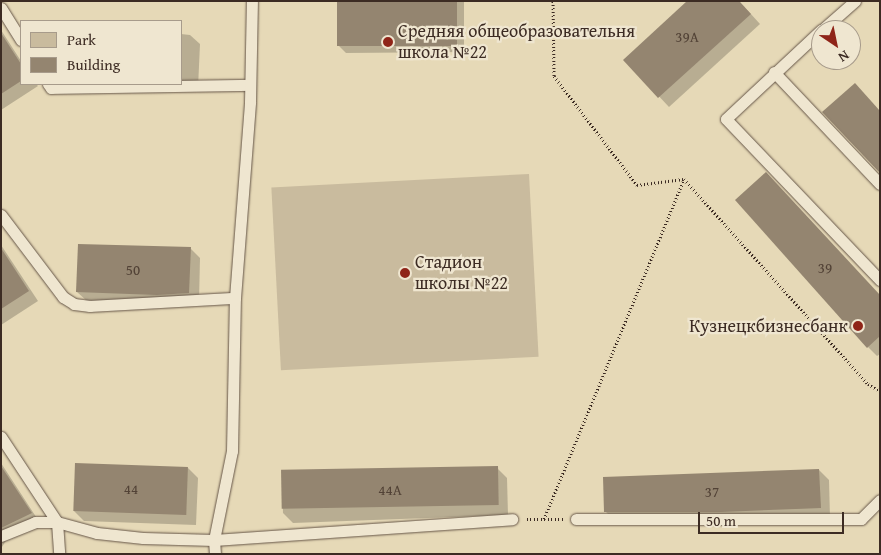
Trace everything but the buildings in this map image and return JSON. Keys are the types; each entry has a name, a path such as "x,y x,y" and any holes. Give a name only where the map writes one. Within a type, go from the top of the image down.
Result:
{"lane":[{"path":"214,554 214,540 232,451 235,298 250,85 252,1"},
{"path":"833,20 855,1"},
{"path":"1,8 20,38"},
{"path":"811,39 726,119 880,280"},
{"path":"774,72 880,184"},
{"path":"49,85 51,88 250,85"},
{"path":"1,215 63,297 74,304 90,306 235,298"},
{"path":"1,437 57,522 59,554"},
{"path":"576,519 861,519 880,500"},
{"path":"1,536 35,522 57,522 97,533 143,538 214,540 512,519"}],"path":[{"path":"553,1 554,76 636,185 684,179"},
{"path":"684,179 868,384 880,391"},
{"path":"544,519 684,179"},
{"path":"512,519 576,519"}],"green space":[{"name":"Стадион школы №22","path":"529,174 539,357 281,370 271,188"}],"place":[{"name":"Средняя общеобразовательня школа №22","path":"388,42"},
{"name":"Стадион школы №22","path":"405,273"},
{"name":"Кузнецкбизнесбанк","path":"858,326"}]}
